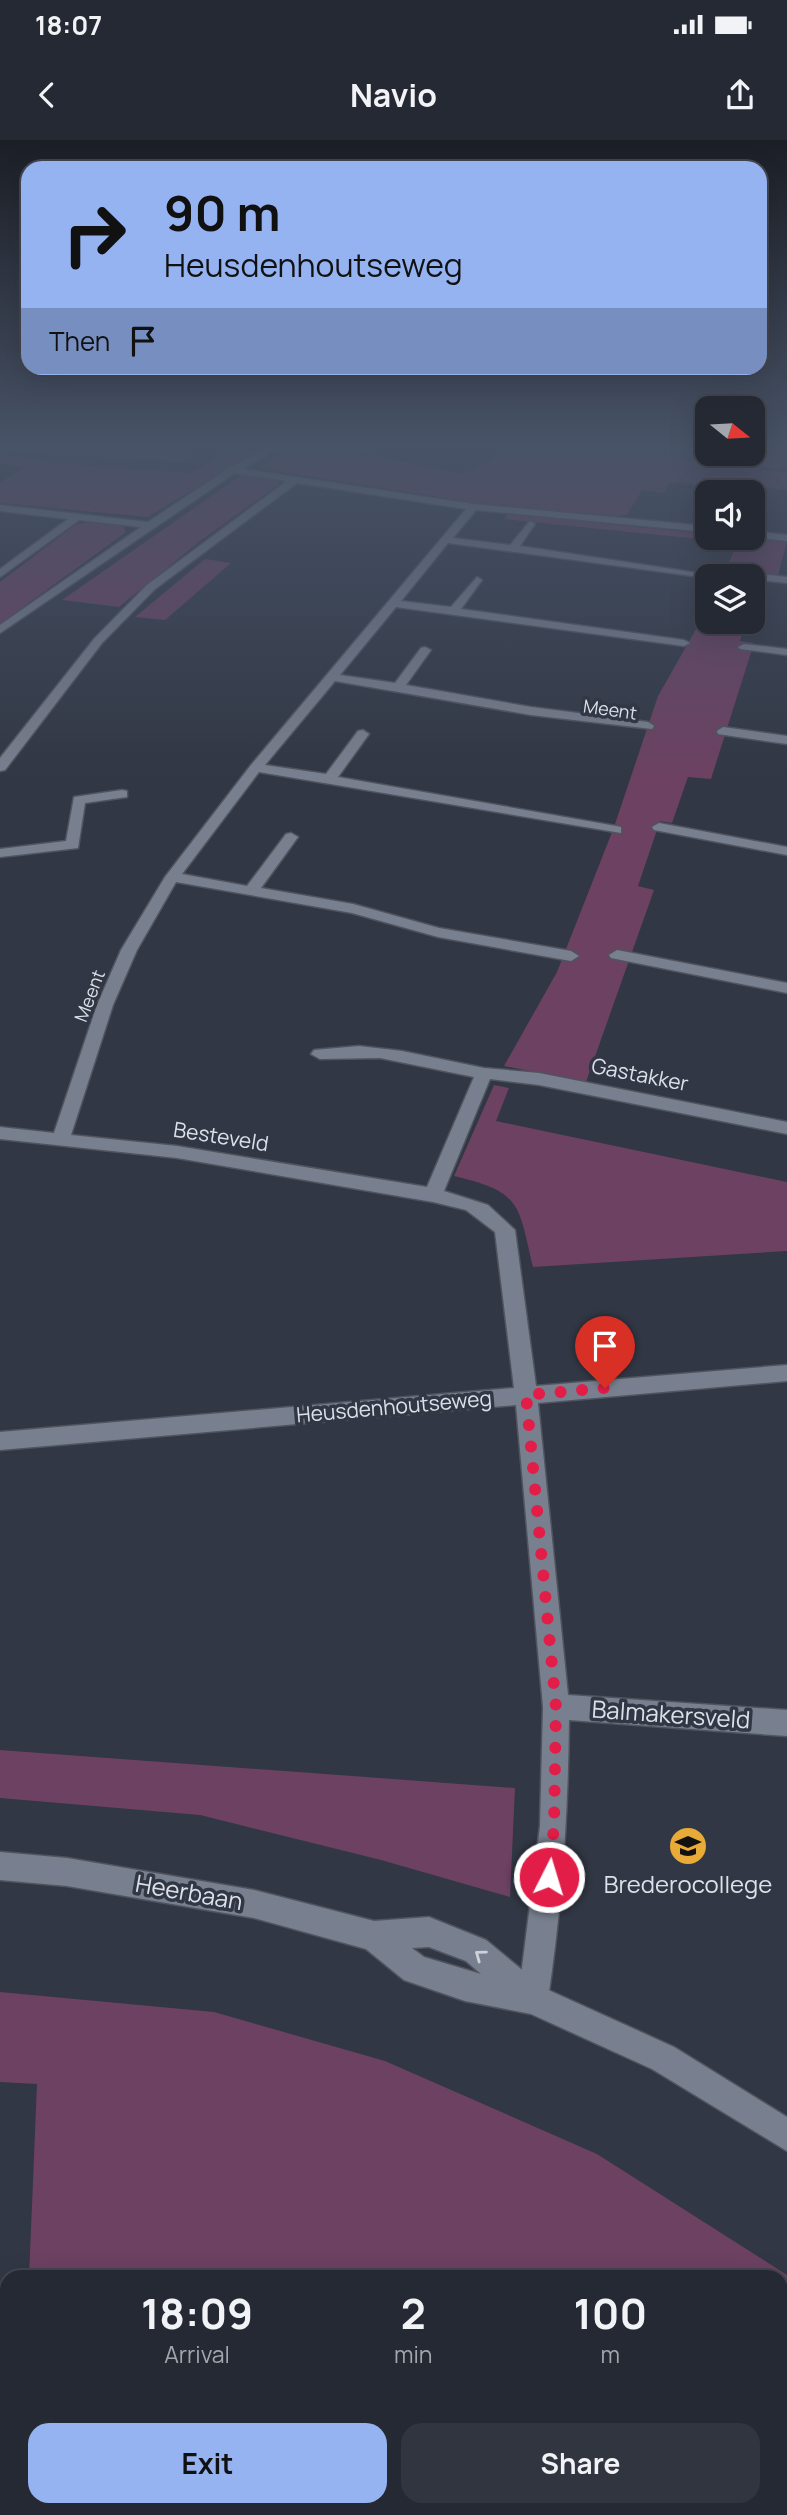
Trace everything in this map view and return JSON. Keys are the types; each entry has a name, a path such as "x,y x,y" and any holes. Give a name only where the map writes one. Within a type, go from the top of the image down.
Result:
{"street":[{"path":"0,574 25,555"},
{"path":"0,630 107,555"},
{"path":"0,767 98,641 151,587 194,555"},
{"name":"Meent","path":"61,1138 105,1005 129,950 172,877 256,768 434,555"},
{"path":"561,555 695,574"},
{"path":"639,566 640,572 695,579"},
{"path":"787,574 756,573 787,580"},
{"path":"454,611 477,580"},
{"path":"394,603 594,632 591,639 683,647"},
{"path":"787,646 744,644 787,652"},
{"path":"398,687 425,650"},
{"name":"Meent","path":"332,677 531,711 541,720 646,731"},
{"path":"787,731 725,727 787,740"},
{"path":"329,779 363,734"},
{"path":"256,768 421,793 479,807 486,818 615,834"},
{"path":"0,853 73,845 79,800 122,794"},
{"path":"660,823 787,851"},
{"path":"251,891 291,837"},
{"path":"172,877 353,909 438,932 436,944 569,962"},
{"path":"619,949 787,988"},
{"path":"320,1055 338,1050 375,1054 484,1073 433,1195"},
{"name":"Gastakker","path":"484,1073 539,1079 787,1128"},
{"name":"Besteveld","path":"0,1133 177,1152 433,1195 489,1212 505,1230 526,1395 556,1707 554,1826 544,1928 533,1999"},
{"name":"Heusdenhoutseweg","path":"0,1441 787,1373"},
{"name":"Balmakersveld","path":"556,1707 787,1723"},
{"name":"Heerbaan","path":"0,1866 67,1872 254,1903 374,1936 429,1932 476,1950 533,1999"},
{"name":"Heerbaan","path":"374,1936 415,1969 465,1986 533,1999 663,2058 787,2135"}],"shaded area":[{"path":"36,555 95,555 0,624 0,582"},
{"path":"127,555 183,555 119,607 62,600"},
{"path":"732,555 784,555 778,575 765,574 765,564 728,564"},
{"path":"205,559 231,563 165,620 135,617"},
{"path":"695,631 695,634 742,634 740,641 754,643 711,779 688,777 672,823 660,821 638,886 654,890 586,1082 504,1066 557,972 614,827 658,696"},
{"path":"494,1085 509,1088 496,1121 787,1182 787,1251 533,1267 524,1228 513,1204 493,1188 454,1176"},
{"path":"0,1750 515,1788 510,1897 381,1860 200,1815 0,1798"},
{"path":"0,1992 214,2012 385,2061 597,2154 779,2270 29,2270 37,2084 0,2082"}],"place":[{"name":"Brederocollege","path":"688,1846"}],"route":[{"path":"549,1877 554,1826 556,1707 526,1395 605,1388"}]}
